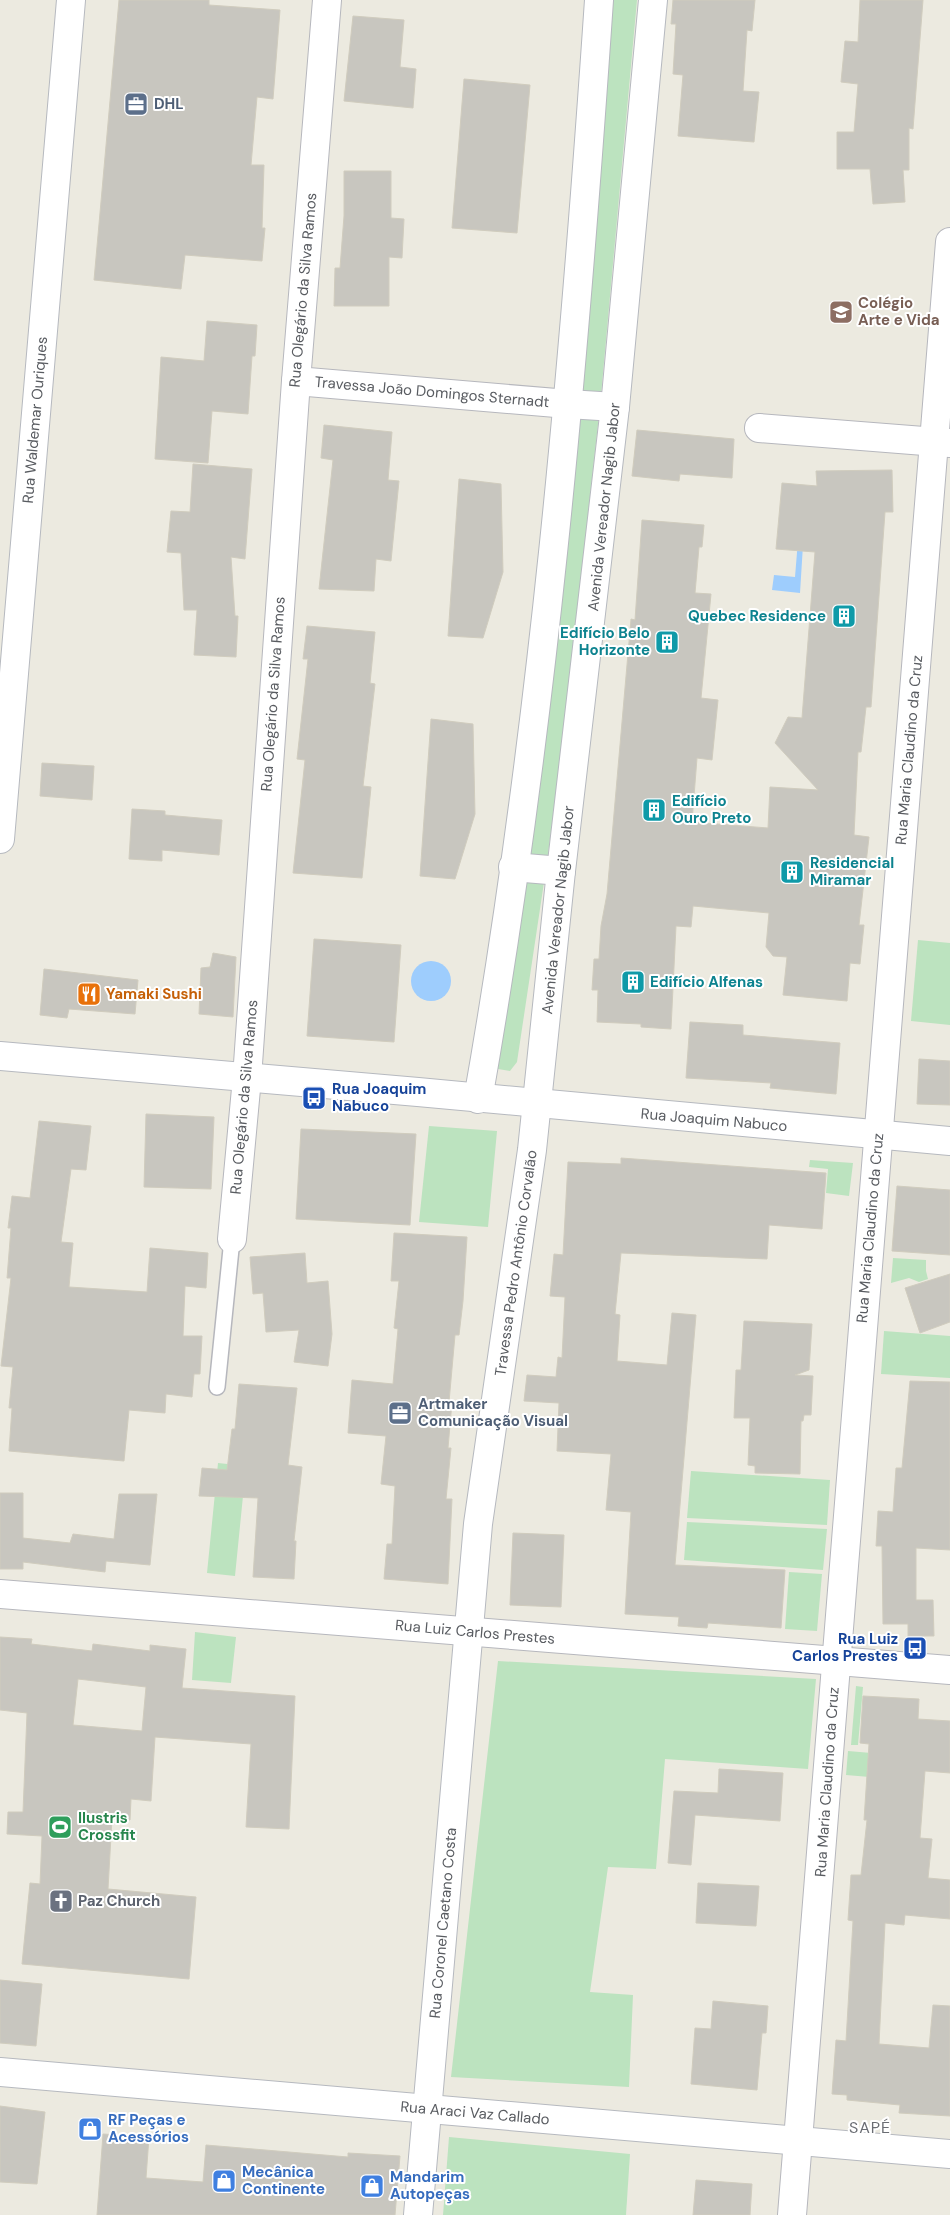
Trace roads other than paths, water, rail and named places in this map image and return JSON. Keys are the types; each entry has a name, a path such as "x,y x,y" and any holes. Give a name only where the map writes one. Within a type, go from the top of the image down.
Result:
{"street":[{"name":"Rua Waldemar Ouriques","path":"0,839 71,0"},
{"name":"Rua Olegário da Silva Ramos","path":"232,1239 247,1078 296,381 327,0"},
{"path":"478,1099 534,721 568,404 599,0"},
{"name":"Avenida Vereador Nagib Jabor","path":"537,1103 561,870 616,408 653,0"},
{"name":"Rua Maria Claudino da Cruz","path":"792,2215 878,1135 942,442 950,242"},
{"name":"Travessa João Domingos Sternadt","path":"296,381 616,408"},
{"path":"759,428 942,442"},
{"path":"513,867 561,870"},
{"name":"Rua Joaquim Nabuco","path":"0,1056 418,1092 950,1142"},
{"name":"Travessa Pedro Antônio Corvalão","path":"469,1631 478,1524 537,1103"},
{"name":"Rua Luiz Carlos Prestes","path":"0,1594 950,1670"},
{"name":"Rua Coronel Caetano Costa","path":"418,2215 469,1631"},
{"name":"Rua Araci Vaz Callado","path":"0,2072 950,2154"}],"lane":[{"name":"Rua Olegário da Silva Ramos","path":"217,1387 232,1239"}],"water":[{"path":"799,528 804,529 800,593 772,590 774,575 795,577"},
{"path":"435,961 442,964 448,970 451,981 450,989 442,998 435,1001 427,1001 420,998 412,989 411,977 414,970 423,962"}],"place":[{"name":"DHL","path":"136,104"},
{"name":"Colégio Arte e Vida","path":"841,312"},
{"name":"Quebec Residence","path":"844,616"},
{"name":"Edifício Belo Horizonte","path":"667,642"},
{"name":"Edifício Ouro Preto","path":"654,810"},
{"name":"Residencial Miramar","path":"792,872"},
{"name":"Edifício Alfenas","path":"633,982"},
{"name":"Yamaki Sushi","path":"89,994"},
{"name":"Rua Joaquim Nabuco","path":"314,1098"},
{"name":"Artmaker Comunicação Visual","path":"400,1413"},
{"name":"Rua Luiz Carlos Prestes","path":"915,1648"},
{"name":"Ilustris Crossfit","path":"60,1827"},
{"name":"Paz Church","path":"61,1901"},
{"name":"RF Peças e Acessórios","path":"90,2129"},
{"name":"Mecânica Continente","path":"224,2181"},
{"name":"Mandarim Autopeças","path":"372,2186"}],"district":[{"name":"SAPÉ","path":"870,2127"}]}
